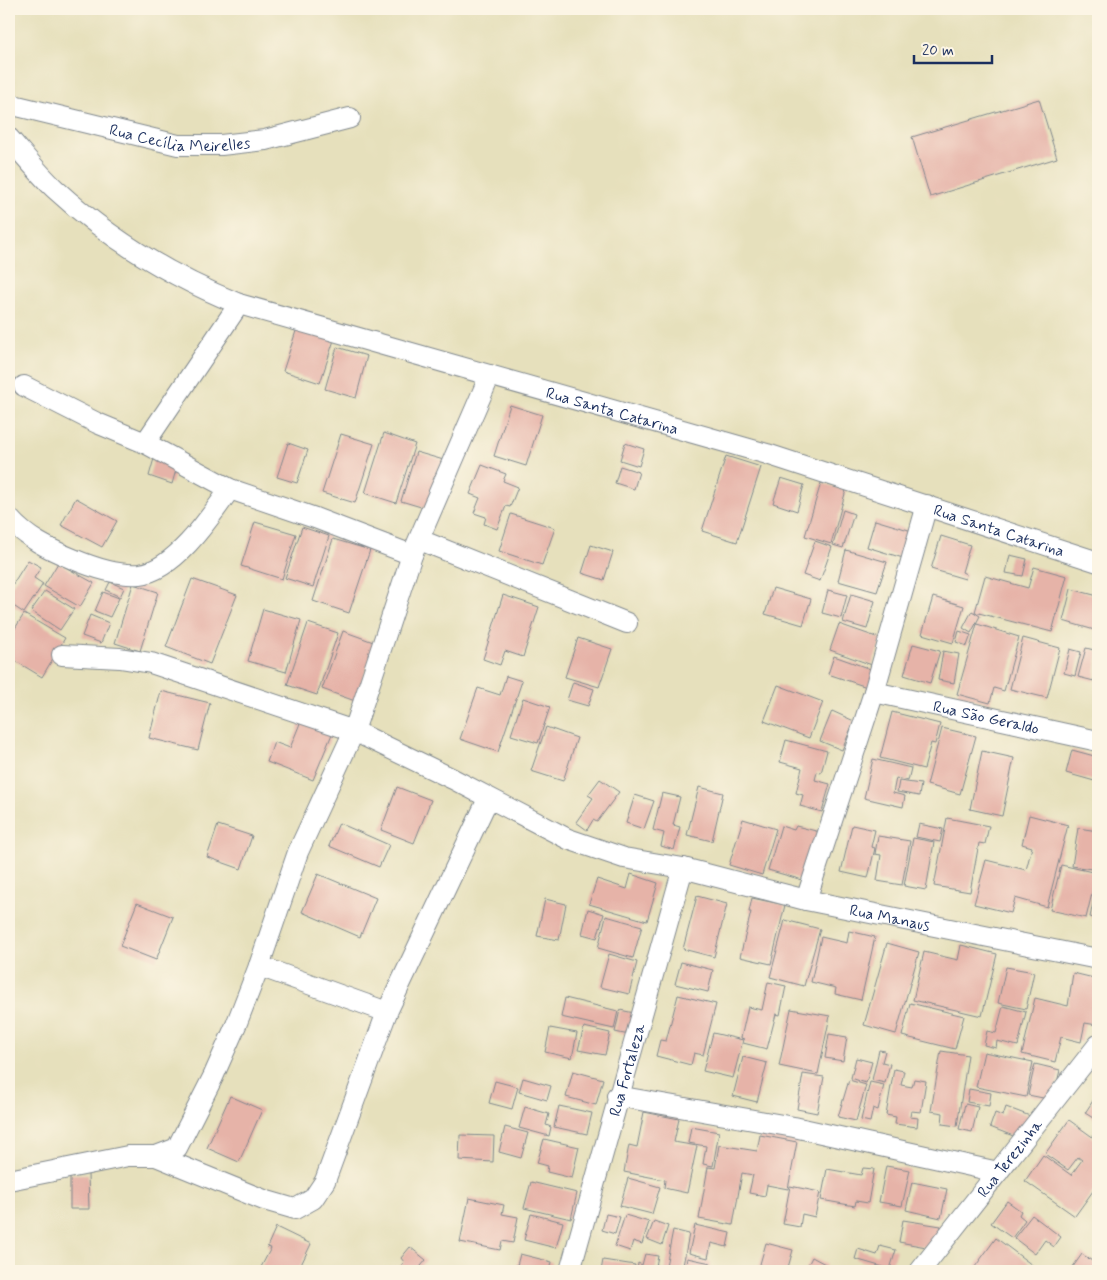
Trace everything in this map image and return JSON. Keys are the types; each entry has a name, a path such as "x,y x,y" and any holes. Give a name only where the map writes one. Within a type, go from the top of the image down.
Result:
{"street":[{"name":"Rua Cecília Meirelles","path":"9,104 178,145 221,145 265,140 350,118"},
{"name":"Rua Santa Catarina","path":"9,138 55,189 104,228 163,268 239,304 767,454 1098,562"},
{"path":"145,443 239,304"},
{"path":"9,1180 128,1156 156,1156 177,1148 213,1077 260,966 298,852 354,731 416,548 490,374"},
{"path":"24,386 97,423 145,443 230,489 315,518 416,548 627,623"},
{"path":"9,518 30,537 48,549 104,570 126,574 141,574 154,570 191,540 230,489"},
{"path":"806,900 874,692 927,505"},
{"name":"Rua Manaus","path":"62,655 120,658 151,663 354,731 453,779 488,799 568,839 624,858 683,868 806,900 1098,959"},
{"name":"Rua São Geraldo","path":"874,692 1098,741"},
{"path":"156,1156 264,1200 295,1210 313,1199 325,1181 387,1012 488,799"},
{"name":"Rua Fortaleza","path":"570,1271 617,1096 683,868"},
{"path":"260,966 387,1012"},
{"name":"Rua Terezinha","path":"920,1271 1098,1045"},
{"path":"617,1096 794,1127 998,1172"}],"building":[{"path":"1039,99 1057,158 930,197 912,137"},
{"path":"297,328 334,340 320,383 283,371"},
{"path":"337,347 367,356 356,398 325,389"},
{"path":"510,405 542,415 526,466 494,456"},
{"path":"384,433 415,444 396,503 365,493"},
{"path":"341,434 374,444 355,503 322,493"},
{"path":"288,443 308,450 297,483 277,477"},
{"path":"625,443 644,449 639,466 620,460"},
{"path":"416,452 447,461 431,510 401,501"},
{"path":"155,455 178,463 172,484 149,476"},
{"path":"726,456 761,467 737,542 702,531"},
{"path":"482,465 506,474 503,481 518,487 510,507 506,506 497,529 484,524 486,517 474,513 480,498 470,494"},
{"path":"620,466 639,472 634,489 615,483"},
{"path":"781,478 804,485 797,511 773,503"},
{"path":"821,483 846,490 831,544 805,536"},
{"path":"76,498 117,521 102,547 61,525"},
{"path":"843,510 854,514 843,548 833,545"},
{"path":"511,514 555,528 542,565 499,551"},
{"path":"875,520 912,531 903,558 867,547"},
{"path":"255,522 296,534 282,579 241,566"},
{"path":"302,527 329,536 313,587 285,578"},
{"path":"941,536 970,545 962,572 966,574 965,579 931,569"},
{"path":"333,539 370,550 349,613 313,601"},
{"path":"815,541 832,547 820,581 803,575"},
{"path":"591,545 613,552 604,580 582,573"},
{"path":"846,550 887,562 877,592 838,581"},
{"path":"1010,555 1027,559 1023,576 1006,573"},
{"path":"28,560 41,567 34,578 43,584 24,613 9,603 9,590"},
{"path":"58,563 94,583 80,607 44,586"},
{"path":"1034,567 1067,576 1052,632 975,612 985,576 1028,588"},
{"path":"192,579 237,595 210,664 166,647"},
{"path":"110,582 124,588 120,597 106,590"},
{"path":"133,584 158,592 140,651 115,643"},
{"path":"773,588 811,599 803,625 765,614"},
{"path":"1071,589 1098,596 1098,631 1063,621"},
{"path":"828,590 847,595 841,618 822,613"},
{"path":"45,591 74,609 60,630 31,611"},
{"path":"103,592 119,598 110,617 95,611"},
{"path":"851,594 875,601 867,629 843,622"},
{"path":"503,595 539,607 523,657 505,651 500,665 483,659"},
{"path":"933,597 964,606 953,643 922,634"},
{"path":"263,609 301,620 286,672 248,661"},
{"path":"972,611 980,616 971,633 963,628"},
{"path":"24,614 65,638 42,677 9,657 9,638"},
{"path":"90,615 109,623 101,643 82,636"},
{"path":"308,623 338,633 317,695 287,685"},
{"path":"839,624 882,639 872,665 830,650"},
{"path":"977,624 1019,637 1004,691 994,688 990,703 957,694"},
{"path":"343,631 376,643 355,701 322,689"},
{"path":"959,631 971,635 967,646 956,642"},
{"path":"578,638 612,649 599,687 565,677"},
{"path":"1023,638 1060,648 1047,698 1010,689"},
{"path":"913,644 940,651 930,683 904,675"},
{"path":"1086,648 1098,651 1094,681 1078,677"},
{"path":"1070,649 1081,652 1075,676 1064,673"},
{"path":"943,651 959,654 954,683 938,680"},
{"path":"834,656 876,671 870,688 828,674"},
{"path":"506,676 522,681 498,752 460,739 478,688 500,695"},
{"path":"573,682 594,689 588,706 567,700"},
{"path":"778,685 823,702 809,738 764,721"},
{"path":"161,691 210,703 198,750 149,738"},
{"path":"523,698 550,707 538,743 511,735"},
{"path":"832,711 854,721 842,750 820,741"},
{"path":"892,712 940,724 935,744 931,743 924,769 880,758"},
{"path":"301,721 332,734 313,780 267,762 274,742 290,748"},
{"path":"546,727 577,738 563,781 531,771"},
{"path":"942,728 976,736 960,794 927,785"},
{"path":"786,740 827,751 821,773 817,772 815,780 830,784 822,812 800,806 803,795 796,793 802,768 780,762"},
{"path":"1072,750 1098,757 1098,782 1066,773"},
{"path":"982,751 1014,758 1002,816 970,809"},
{"path":"873,759 911,768 908,781 896,778 893,793 905,796 903,807 864,798"},
{"path":"600,779 619,792 597,822 593,820 587,830 576,822 593,798 588,795"},
{"path":"899,781 921,784 919,796 897,792"},
{"path":"397,787 431,800 414,843 381,830"},
{"path":"699,787 723,793 712,841 687,835"},
{"path":"662,793 680,797 673,825 680,827 674,850 661,846 664,833 653,830"},
{"path":"635,795 654,801 644,829 626,823"},
{"path":"1029,815 1068,825 1047,907 1015,898 1011,913 974,904 986,860 1026,870 1032,847 1022,844"},
{"path":"947,818 989,826 985,844 979,843 970,892 934,886"},
{"path":"743,819 776,829 762,875 729,865"},
{"path":"339,823 389,845 379,867 329,846"},
{"path":"919,824 943,829 940,842 916,837"},
{"path":"218,825 252,836 241,869 207,857"},
{"path":"852,825 875,830 871,847 875,848 868,878 841,872"},
{"path":"781,826 794,830 796,826 820,832 806,881 768,870"},
{"path":"1078,828 1098,831 1098,870 1072,866"},
{"path":"878,836 910,841 902,885 877,881 881,855 875,854"},
{"path":"913,838 934,842 926,890 904,886"},
{"path":"1061,865 1097,873 1086,918 1050,910"},
{"path":"318,874 376,898 360,937 302,912"},
{"path":"631,874 658,883 647,921 589,904 597,879 627,889"},
{"path":"1098,884 1098,919 1090,917"},
{"path":"697,896 727,904 714,957 683,949"},
{"path":"752,898 785,905 771,964 740,957 751,912 749,912"},
{"path":"545,899 566,904 559,940 537,936"},
{"path":"137,903 173,917 156,960 120,946"},
{"path":"588,909 604,914 597,938 582,934"},
{"path":"606,916 642,926 633,958 598,948"},
{"path":"785,920 820,929 804,986 770,977"},
{"path":"849,931 875,937 861,1000 835,994 836,988 811,982 821,937 847,943"},
{"path":"887,943 919,952 896,1034 864,1025"},
{"path":"961,945 997,954 982,1016 913,1000 924,952 958,960"},
{"path":"609,954 637,962 629,994 600,987"},
{"path":"681,962 713,970 708,992 675,984"},
{"path":"1006,967 1034,972 1026,1009 998,1003"},
{"path":"1073,973 1098,979 1097,1025 1085,1023 1081,1042 1061,1037 1055,1062 1022,1054 1035,998 1068,1006"},
{"path":"768,982 786,986 780,1015 776,1014 767,1049 743,1043 744,1039 741,1038 748,1007 762,1010"},
{"path":"678,995 716,1004 703,1055 694,1053 691,1065 656,1056 660,1040 666,1041"},
{"path":"565,998 618,1011 614,1029 561,1017"},
{"path":"910,1003 964,1016 955,1049 902,1036"},
{"path":"1003,1006 1026,1012 1018,1046 997,1041 996,1048 984,1045 987,1031 996,1033"},
{"path":"791,1009 830,1016 818,1074 779,1066"},
{"path":"620,1010 634,1013 629,1035 615,1032"},
{"path":"584,1027 610,1033 605,1055 578,1050"},
{"path":"550,1028 577,1033 572,1058 545,1052"},
{"path":"713,1033 743,1040 733,1078 703,1071"},
{"path":"829,1034 847,1037 843,1061 825,1058"},
{"path":"879,1050 885,1051 882,1062 890,1064 885,1083 872,1080"},
{"path":"941,1051 968,1055 957,1126 942,1124 943,1113 931,1111"},
{"path":"984,1052 1033,1062 1026,1097 976,1087"},
{"path":"743,1057 767,1063 757,1102 733,1096"},
{"path":"856,1058 872,1062 866,1083 851,1078"},
{"path":"1035,1064 1060,1070 1053,1100 1028,1095"},
{"path":"894,1069 904,1071 901,1085 912,1087 914,1079 926,1081 921,1112 911,1111 910,1117 918,1118 917,1127 895,1124 896,1117 886,1115"},
{"path":"573,1071 603,1079 596,1105 566,1097"},
{"path":"803,1074 824,1077 817,1113 797,1109"},
{"path":"523,1078 551,1086 547,1100 519,1092"},
{"path":"849,1080 866,1085 856,1121 838,1117"},
{"path":"495,1081 518,1087 512,1109 489,1103"},
{"path":"870,1082 884,1085 878,1110 873,1108 870,1122 861,1120"},
{"path":"969,1089 991,1093 989,1106 967,1102"},
{"path":"1098,1093 1098,1121 1085,1113"},
{"path":"230,1096 262,1110 239,1162 207,1148"},
{"path":"965,1104 978,1107 972,1132 959,1129"},
{"path":"559,1106 592,1113 587,1134 554,1127"},
{"path":"525,1107 549,1114 546,1125 551,1127 549,1136 519,1128"},
{"path":"1006,1107 1030,1116 1021,1139 990,1127 995,1113 1003,1116"},
{"path":"644,1112 679,1119 674,1142 697,1146 687,1193 664,1188 665,1180 624,1172 629,1145 637,1147"},
{"path":"1069,1120 1098,1141 1098,1194 1093,1191 1075,1216 1025,1181 1043,1155 1071,1175 1082,1160 1078,1157 1068,1170 1045,1154"},
{"path":"505,1127 528,1133 521,1158 499,1152"},
{"path":"691,1127 719,1132 713,1166 703,1164 706,1146 688,1143"},
{"path":"460,1135 494,1136 493,1162 459,1160"},
{"path":"760,1135 797,1142 788,1189 767,1185 765,1196 749,1193 753,1175 742,1173 733,1225 699,1219 708,1167 715,1168 719,1145 757,1151"},
{"path":"544,1139 579,1147 572,1178 547,1172 548,1166 537,1163"},
{"path":"886,1166 910,1170 902,1206 879,1202"},
{"path":"863,1168 874,1169 868,1203 856,1201 855,1206 821,1200 827,1169 861,1175"},
{"path":"70,1174 88,1174 89,1209 70,1209"},
{"path":"628,1178 660,1187 652,1214 620,1206"},
{"path":"531,1182 577,1193 571,1219 524,1208"},
{"path":"912,1182 947,1189 941,1218 906,1210"},
{"path":"790,1186 820,1192 815,1217 802,1214 800,1227 783,1224"},
{"path":"469,1198 504,1205 502,1214 518,1217 513,1243 502,1241 500,1250 460,1242"},
{"path":"1007,1201 1021,1211 1019,1215 1025,1220 1012,1238 991,1223"},
{"path":"531,1214 563,1222 556,1248 524,1240"},
{"path":"606,1214 620,1217 615,1234 602,1230"},
{"path":"625,1215 649,1222 642,1244 633,1241 630,1251 615,1246"},
{"path":"1032,1215 1061,1237 1054,1247 1045,1240 1035,1254 1014,1238"},
{"path":"903,1220 941,1226 937,1249 899,1242"},
{"path":"654,1221 668,1226 662,1245 647,1239"},
{"path":"695,1225 730,1233 727,1247 711,1243 708,1258 689,1253"},
{"path":"276,1227 311,1244 298,1271 259,1271 271,1248 267,1247"},
{"path":"673,1230 689,1234 682,1271 665,1271"},
{"path":"996,1238 1040,1271 972,1271"},
{"path":"766,1243 793,1250 787,1271 758,1271"},
{"path":"880,1246 896,1250 890,1269 855,1259 858,1249 877,1255"},
{"path":"410,1247 426,1260 417,1271 403,1271 399,1268 404,1262 401,1258"},
{"path":"520,1254 552,1262 550,1271 516,1269"},
{"path":"645,1254 658,1256 655,1271 637,1271 638,1263 642,1265"},
{"path":"1082,1254 1098,1265 1098,1271 1070,1271"},
{"path":"812,1257 827,1265 824,1271 805,1271"},
{"path":"687,1258 711,1263 710,1271 685,1271"},
{"path":"603,1260 635,1265 634,1271 601,1271"}]}
